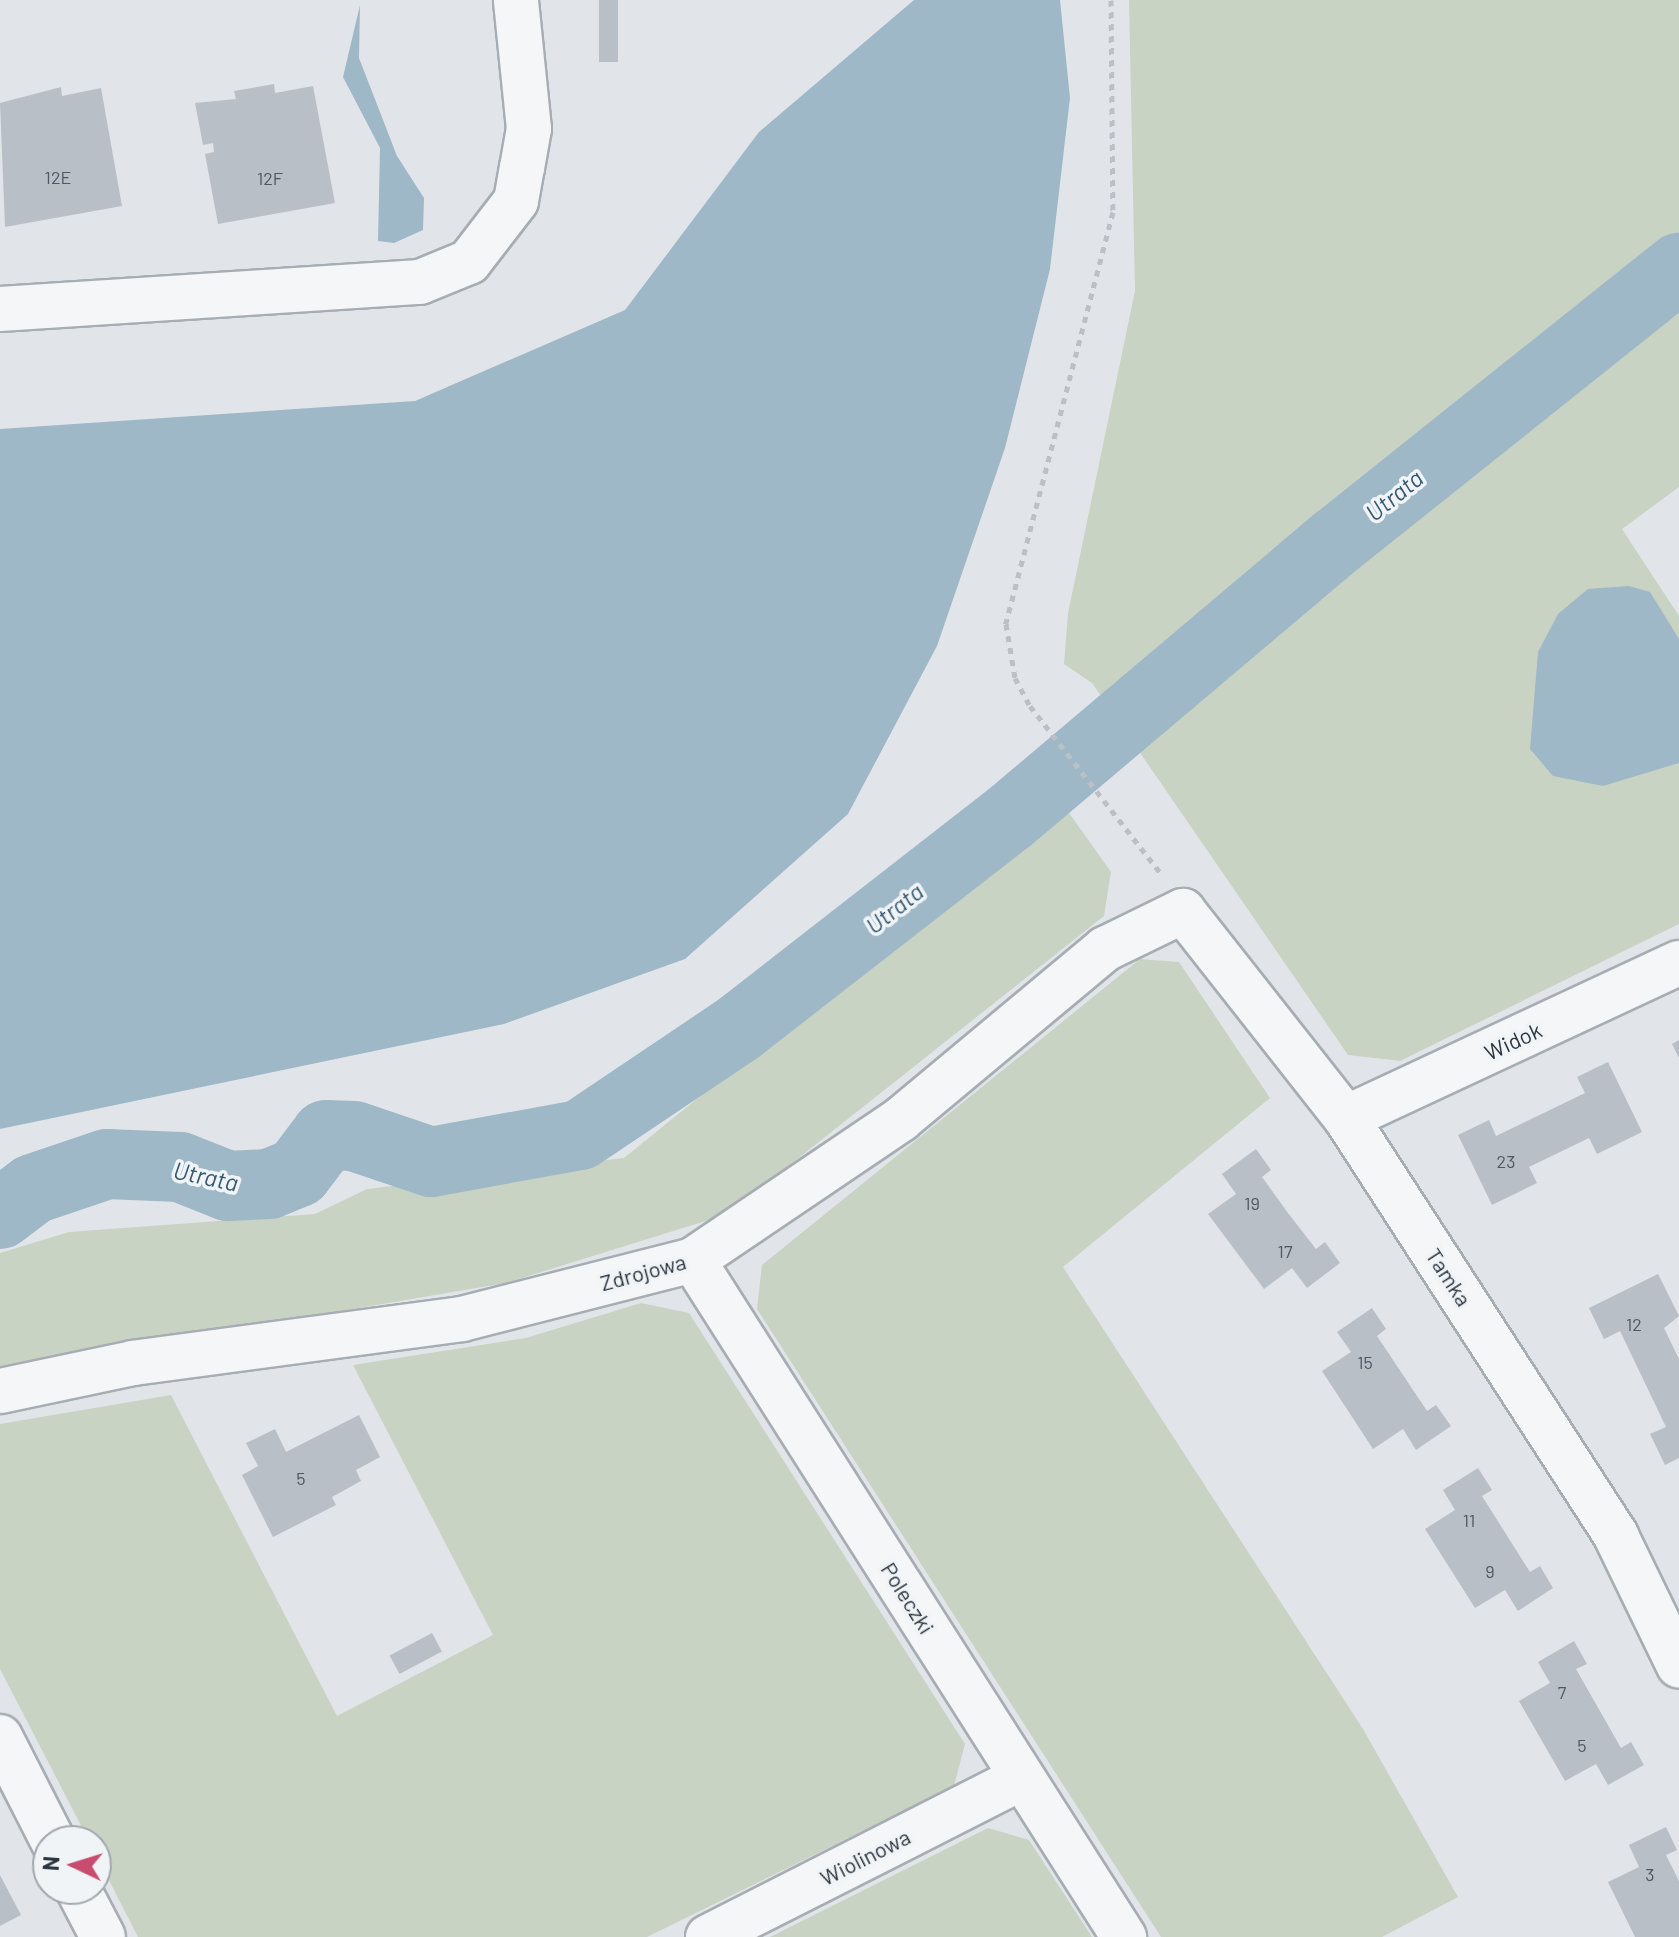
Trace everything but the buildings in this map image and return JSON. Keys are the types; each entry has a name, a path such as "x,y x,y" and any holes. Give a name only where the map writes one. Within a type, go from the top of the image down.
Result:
{"street":[{"path":"0,309 420,282 469,262 516,201 529,129 516,0"},
{"name":"Tamka","path":"1183,911 1346,1118 1616,1536 1679,1666"},
{"name":"Zdrojowa","path":"0,1391 133,1363 462,1319 693,1260 901,1119 1105,949 1183,911"},
{"name":"Widok","path":"1346,1118 1679,963"},
{"name":"Poleczki","path":"693,1260 1124,1937"},
{"path":"0,1737 45,1825"},
{"name":"Wiolinowa","path":"708,1937 1022,1778"},
{"path":"86,1905 103,1937"}],"path":[{"path":"1111,0 1113,212 1006,624 1015,678 1050,734 1124,822 1183,911"}],"green space":[{"path":"1129,0 1679,0 1679,487 1622,529 1679,616 1679,924 1400,1061 1348,1055 1092,683 1064,664 1068,613 1135,291"},
{"path":"1062,803 1111,872 1104,916 728,1214 506,1283 0,1369 0,1253 69,1232 315,1214 367,1189 624,1158"},
{"path":"1140,959 1179,962 1270,1098 1063,1267 1363,1729 1458,1897 1382,1937 1161,1937 757,1309 762,1265"},
{"path":"641,1303 689,1313 965,1744 954,1786 647,1937 138,1937 112,1886 112,1825 81,1825 0,1669 0,1424 171,1395 337,1716 493,1635 353,1365 526,1338"},
{"path":"988,1828 1029,1840 1092,1937 770,1937"}],"water":[{"path":"914,0 1060,0 1070,98 1050,269 1005,448 937,646 848,814 685,959 504,1024 0,1129 0,429 415,401 625,310 759,132"},
{"path":"360,5 359,58 397,156 424,198 423,230 394,243 378,241 380,148 343,77"},
{"path":"1629,586 1650,592 1679,639 1679,763 1603,786 1553,776 1530,749 1538,652 1558,614 1588,589"}],"waterway":[{"name":"Utrata","path":"0,1214 33,1189 107,1164 180,1167 228,1186 269,1184 298,1172 326,1135 354,1136 431,1162 580,1135 739,1028 1009,818 1337,541 1679,268"}]}
